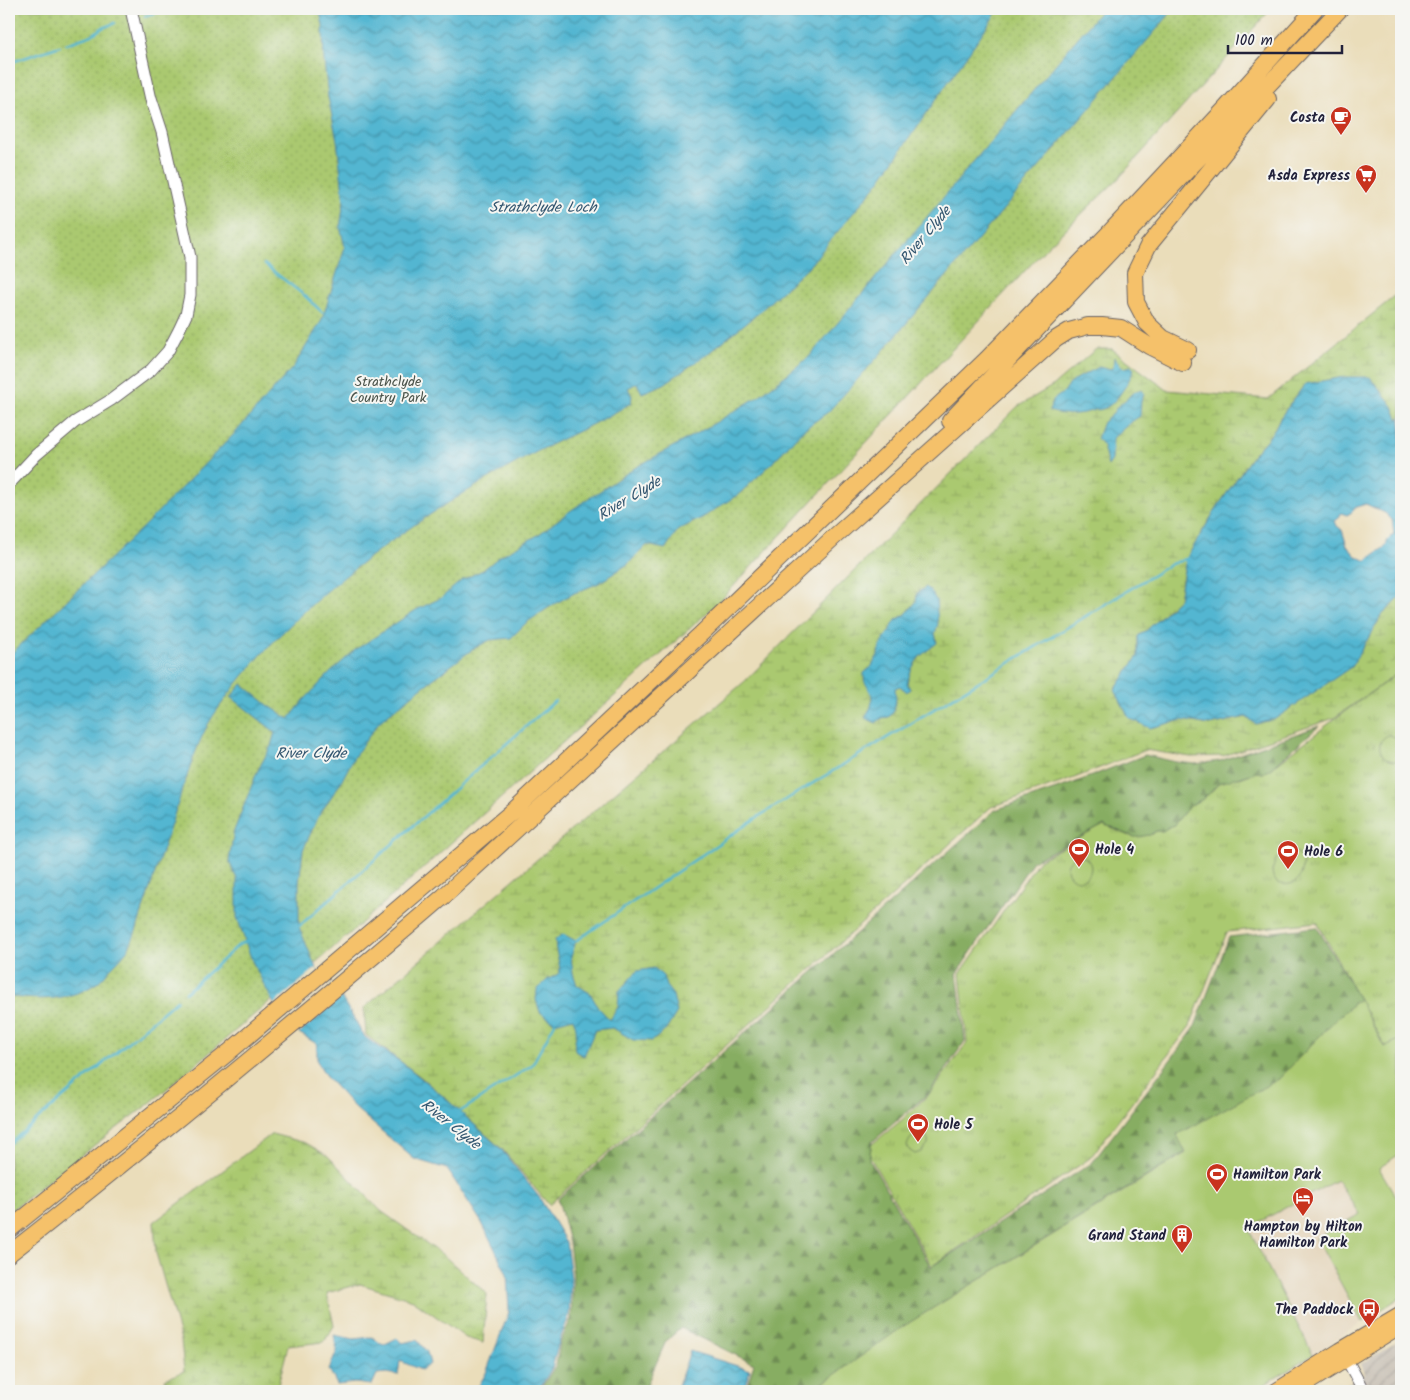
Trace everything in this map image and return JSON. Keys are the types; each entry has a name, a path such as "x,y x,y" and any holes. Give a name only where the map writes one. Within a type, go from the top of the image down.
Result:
{"highway":[{"path":"9,1230 229,1052 514,810 703,632 987,359 1226,108 1314,9"},
{"path":"9,1254 244,1065 444,896 869,506 1056,339 1069,331 1088,326 1121,328 1149,346 1186,357 1147,323 1136,302 1135,273 1148,246 1341,9"},
{"path":"869,506 1341,9"},
{"path":"9,1223 45,1200"},
{"path":"9,1265 26,1251 61,1214"}],"main road":[{"path":"1296,1391 1344,1355 1400,1319"},
{"path":"1275,1391 1344,1355"}],"street":[{"path":"9,484 36,455 75,422 111,400 151,370 168,351 186,315 190,295 190,257 177,193 131,9"},
{"path":"152,98 162,153 179,218 190,274"},
{"path":"1344,1355 1362,1388 1357,1391"}],"shaded area":[{"path":"1337,1180 1360,1214 1316,1238 1362,1322 1313,1355 1248,1228"},
{"path":"1401,1339 1401,1391 1336,1391 1365,1374 1361,1364"}],"green space":[{"name":"Strathclyde Country Park","path":"9,9 1271,9 1119,178 1048,246 717,604 354,930 150,1103 9,1212"},
{"path":"1401,291 1401,417 1398,419 1393,406 1324,381 1305,384 1280,418 1273,432 1253,455 1216,509 1186,559 1179,599 1147,630 1138,636 1138,656 1115,690 1150,727 1182,720 1210,725 1246,717 1251,720 1351,667 1382,615 1401,597 1401,671 1334,718 1223,756 1191,757 1145,750 1069,780 991,807 549,1205 502,1149 422,1078 366,1035 364,1008 744,682 1017,407 1054,385 1096,349 1112,349 1167,390 1268,399"},
{"path":"1401,671 1401,1039 1385,1047 1317,922 1227,932 1190,1026 1090,1158 932,1266 870,1157 871,1145 903,1119 930,1093 967,1043 960,974 1039,860 1104,825 1130,836 1153,834 1156,831 1167,828 1177,821 1188,807 1207,795 1220,782 1256,772 1263,773 1270,769"},
{"path":"1319,726 1263,773 1256,772 1219,783 1202,800 1194,803 1186,810 1175,825 1163,831 1134,837 1104,825 1033,861 957,973 965,1041 929,1093 872,1142 869,1159 931,1267 1092,1163 1194,1029 1229,937 1317,927 1359,999 1335,1020 1279,1079 1177,1135 1186,1152 904,1326 812,1391 745,1391 754,1364 681,1328 666,1341 644,1391 539,1391 556,1365 560,1343 571,1319 573,1276 569,1242 558,1199 995,810 1071,784 1145,755 1195,764 1220,761"},
{"path":"1388,735 1398,741 1400,753 1397,761 1387,759 1381,752 1380,743"},
{"name":"Hole 6","path":"1282,853 1298,853 1303,862 1300,877 1293,883 1277,883 1272,871 1276,859"},
{"name":"Hole 4","path":"1079,856 1084,857 1090,863 1090,873 1084,879 1079,880 1074,879 1068,873 1067,868 1068,863 1074,857"},
{"name":"Hamilton Park","path":"1359,999 1384,1047 1401,1039 1401,1153 1379,1168 1401,1205 1401,1297 1362,1322 1316,1238 1360,1214 1337,1180 1248,1228 1313,1355 1254,1391 812,1391 904,1326 1186,1153 1177,1135 1279,1079 1335,1020"},
{"name":"Hole 5","path":"920,1133 927,1137 928,1144 921,1152 915,1154 907,1146 915,1135"},
{"path":"272,1134 306,1143 328,1156 381,1211 443,1255 487,1294 483,1343 466,1338 413,1300 360,1284 327,1293 334,1326 324,1342 288,1346 278,1385 280,1391 168,1391 165,1379 184,1371 181,1340 156,1253 154,1222"}],"water":[{"name":"Strathclyde Loch","path":"319,9 999,9 878,183 810,265 757,314 706,355 664,384 642,393 637,383 628,388 632,396 631,403 482,482 396,538 314,602 277,638 243,676 213,716 198,745 136,930 126,952 97,983 87,989 65,996 43,999 9,996 9,656 146,524 236,432 294,366 322,320 345,247 340,227 344,202 337,140 328,97 323,25"},
{"name":"River Clyde","path":"1102,9 1174,9 876,359 828,412 803,430 739,494 702,518 678,530 665,549 647,545 628,564 599,583 572,594 548,608 526,623 511,638 490,640 473,649 379,722 354,757 341,782 318,817 303,850 299,883 299,927 316,968 341,997 365,1037 405,1065 444,1097 501,1149 539,1197 566,1242 571,1278 569,1316 552,1368 538,1391 476,1391 486,1373 509,1312 507,1274 482,1223 447,1169 414,1159 355,1108 327,1078 317,1061 317,1044 299,1033 274,1004 252,961 237,917 237,879 229,861 234,831 257,772 271,746 275,732 231,697 242,684 289,719 304,700 355,650 416,610 441,598 462,580 483,570 500,556 538,535 567,513 633,469 759,396 809,357"},
{"path":"1114,357 1124,368 1131,366 1134,369 1130,379 1115,401 1106,408 1078,414 1061,414 1049,411 1053,400 1064,392 1076,379 1099,367 1113,368"},
{"path":"1344,377 1370,377 1393,406 1398,419 1401,417 1401,597 1382,615 1351,667 1275,719 1256,724 1246,717 1210,725 1182,720 1150,728 1129,718 1115,690 1138,656 1138,636 1147,630 1179,599 1186,559 1216,509 1253,455 1273,432 1280,418 1305,384","holes":["1366,504 1385,513 1392,520 1394,534 1388,540 1385,547 1367,561 1356,556 1347,546 1342,530 1335,521 1341,513 1347,515 1356,507"]},
{"path":"1142,389 1144,394 1141,401 1140,416 1129,423 1113,438 1112,460 1108,466 1103,446 1097,438 1103,422 1111,416 1117,407 1136,391"},
{"path":"926,587 936,600 938,624 935,633 937,643 921,655 915,663 907,683 910,689 907,692 900,686 895,688 894,711 889,717 882,718 876,723 865,718 870,709 872,698 865,682 864,673 872,666 880,646 896,620 906,614 916,602 917,593"},
{"path":"563,934 576,941 571,957 577,985 590,993 598,1007 610,1020 618,1007 619,991 637,971 654,968 663,976 666,986 673,995 677,1012 666,1030 652,1041 633,1040 613,1028 595,1030 584,1056 576,1052 574,1045 576,1026 573,1018 555,1023 540,1012 536,1000 537,990 547,980 560,973 555,940"},
{"path":"334,1335 354,1339 372,1337 383,1345 397,1338 402,1343 417,1340 427,1352 430,1364 421,1370 400,1361 398,1375 377,1374 372,1385 355,1383 337,1385 329,1369 337,1351"},
{"path":"690,1351 750,1370 743,1391 683,1391 677,1389"}],"pier":[{"path":"316,968 341,997 299,1033 274,1004"}],"waterway":[{"path":"145,16 169,9"},
{"path":"66,44 92,35 102,28 115,23"},
{"path":"9,63 60,46"},
{"path":"264,264 305,296 323,313"},
{"path":"576,941 756,818 1171,564 1186,559"},
{"path":"297,928 555,701"},
{"path":"185,993 240,944 248,941"},
{"path":"9,1144 177,1000"},
{"path":"458,1113 532,1065 555,1023"}],"place":[{"name":"Costa","path":"1341,136"},
{"name":"Asda Express","path":"1366,194"},
{"name":"Hole 4","path":"1079,868"},
{"name":"Hole 6","path":"1288,870"},
{"name":"Hole 5","path":"918,1143"},
{"name":"Hamilton Park","path":"1217,1193"},
{"name":"Hampton by Hilton Hamilton Park","path":"1303,1217"},
{"name":"Grand Stand","path":"1182,1254"},
{"name":"The Paddock","path":"1369,1328"}]}
